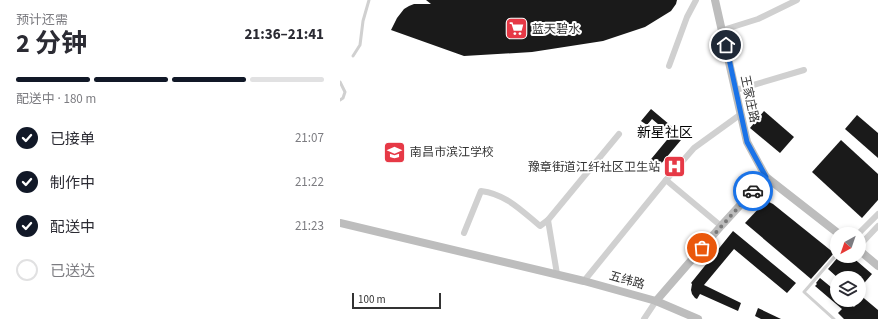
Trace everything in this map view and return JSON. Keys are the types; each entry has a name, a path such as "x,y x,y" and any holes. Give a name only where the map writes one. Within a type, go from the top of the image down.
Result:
{"street":[{"path":"669,66 687,17 696,0"},
{"name":"王家庄路","path":"715,0 723,30 747,142 766,177"},
{"path":"723,30 758,19 797,0"},
{"path":"736,90 804,70"},
{"path":"584,281 694,148 741,114"},
{"path":"464,233 481,191 505,198 518,206 540,226 548,220 619,134"},
{"path":"766,177 830,227"},
{"name":"五纬路","path":"340,223 557,274 656,301 766,177"},
{"path":"666,180 721,226"},
{"path":"865,227 878,214"},
{"path":"548,220 557,274"},
{"path":"866,239 878,226"},
{"path":"866,256 878,266"},
{"path":"644,319 656,301 698,319"}],"lane":[{"path":"353,56 360,45 369,0"},
{"path":"340,82 345,92 343,98 340,100"},
{"path":"830,262 804,292 834,319"}],"building":[{"name":"蓝天碧水","path":"426,0 677,0 671,11 645,27 603,41 532,52 464,56 391,30 397,18 404,9 414,4 431,4"},
{"path":"651,109 676,130 673,134 681,140 655,171 647,164 671,135 652,119 647,125 641,121"},
{"path":"764,111 794,137 780,153 750,128"},
{"path":"857,115 878,133 878,158 845,129"},
{"path":"841,140 878,174 878,200 862,218 812,172"},
{"path":"769,202 773,204 830,250 830,258 811,279 745,223 765,203"},
{"path":"733,231 796,283 787,293 734,249 704,285 741,303 738,311 700,294 697,299 695,298 692,294 691,283"},
{"path":"833,263 859,263 872,274 866,281 866,271 830,271 828,269"},
{"path":"820,278 830,286 830,299 815,286 817,284 816,283"},
{"path":"866,300 878,310 878,319 844,319 838,313 842,309 840,307 866,307"},
{"path":"758,308 781,319 761,319 755,316"}],"way so far":[{"path":"702,248 753,191"}],"place":[{"name":"蓝天碧水","path":"517,29"},
{"name":"南昌市滨江学校","path":"395,152"},
{"name":"豫章街道江纤社区卫生站","path":"675,167"}],"district":[{"name":"新星社区","path":"665,132"}],"route":[{"path":"726,45 747,142 766,177 753,191"}]}
